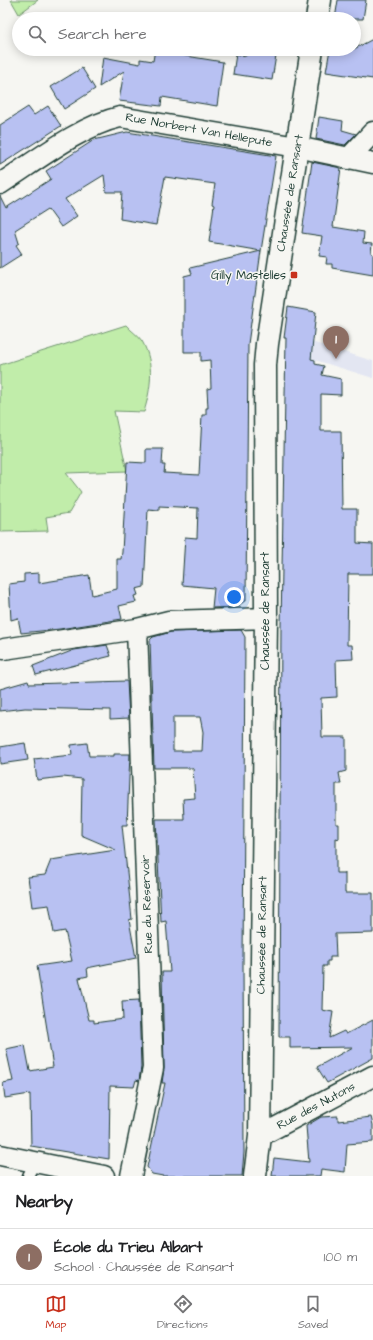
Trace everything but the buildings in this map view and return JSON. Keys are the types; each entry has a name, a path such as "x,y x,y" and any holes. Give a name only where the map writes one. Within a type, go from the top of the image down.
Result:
{"main road":[{"path":"318,12 320,0"},
{"name":"Chaussée de Ransart","path":"256,1176 260,1136 266,618 266,344 311,56"}],"street":[{"name":"Rue Norbert Van Hellepute","path":"0,184 87,128 105,120 120,117 297,147 348,159 373,163"},
{"path":"348,159 373,132"},
{"path":"4,649 137,629 168,621 266,618"},
{"name":"Rue du Réservoir","path":"131,1176 153,1068 137,629"},
{"name":"Rue des Nutons","path":"260,1136 373,1076"},
{"path":"0,1155 32,1169 104,1176"}],"shaded area":[{"path":"305,340 373,361 373,378 315,360 298,357"}],"green space":[{"path":"11,0 38,0 22,12 18,12"},
{"path":"126,325 142,341 149,358 150,367 150,385 144,412 114,411 127,471 66,473 81,492 69,513 46,517 48,531 0,532 0,365"}],"place":[{"name":"Gilly Mastelles","path":"294,275"},
{"name":"École du Trieu Albart","path":"336,359"}]}
